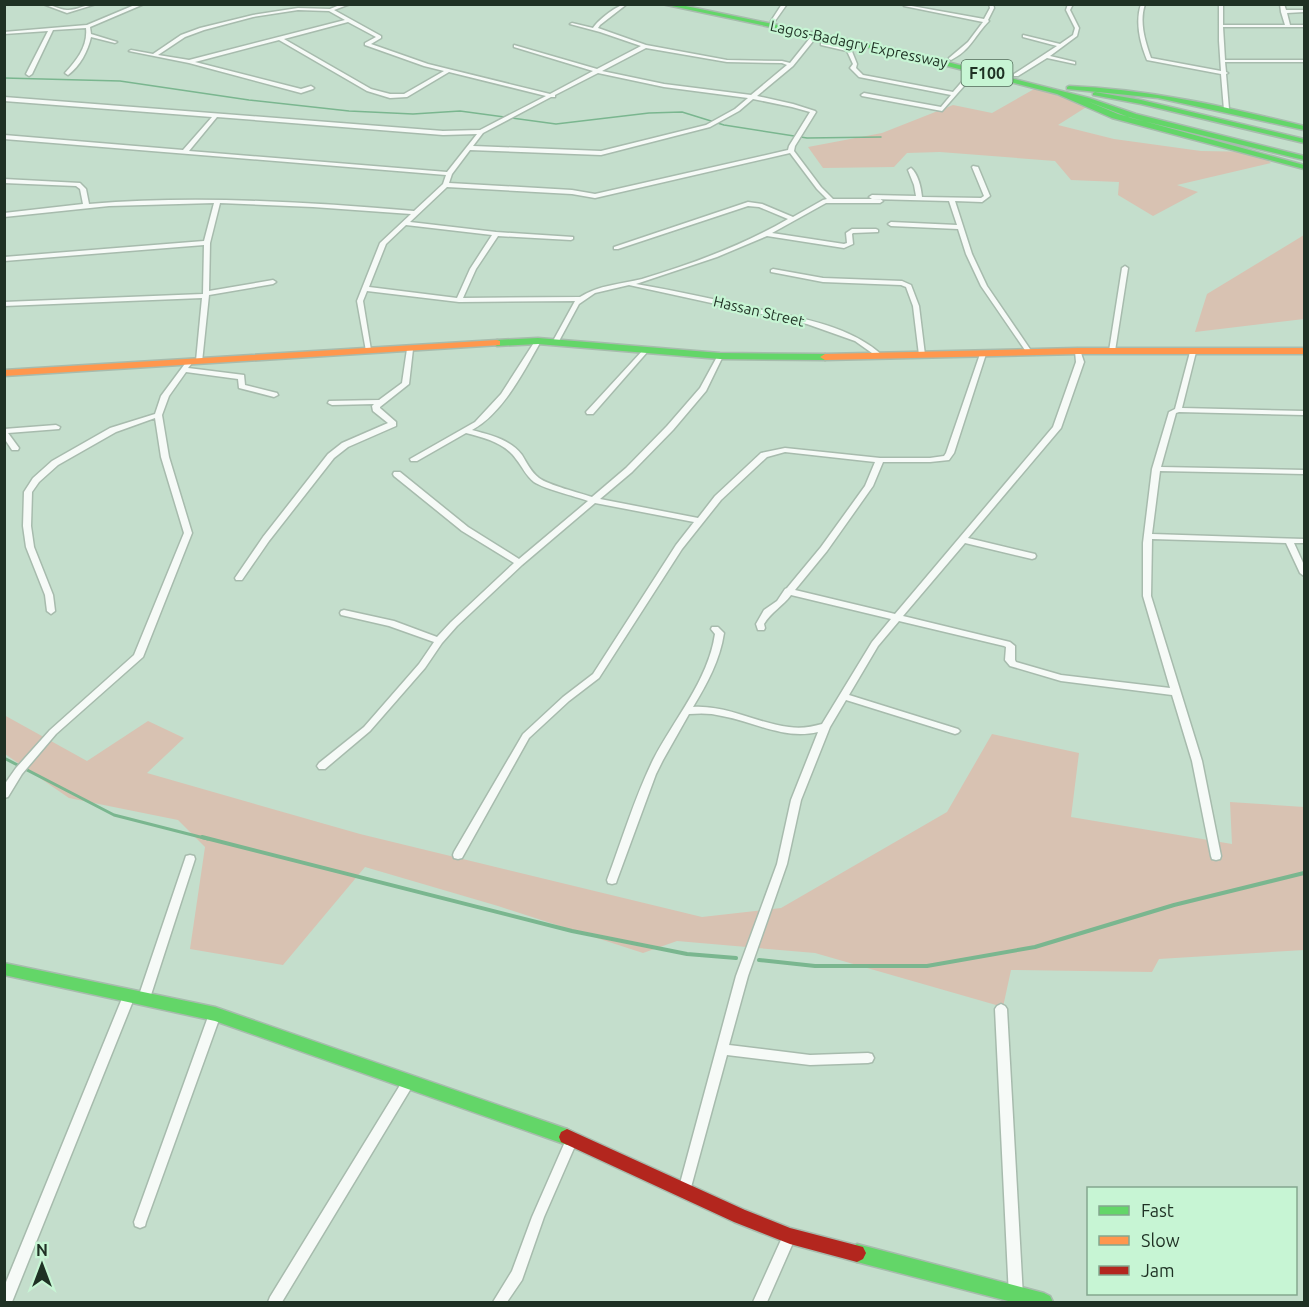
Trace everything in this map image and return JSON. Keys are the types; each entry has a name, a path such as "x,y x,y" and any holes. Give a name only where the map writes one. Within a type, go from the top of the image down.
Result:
{"main road":[{"name":"Lagos-Badagry Expressway","path":"691,4 951,59 1305,141"},
{"name":"Lagos-Badagry Expressway","path":"673,5 816,41 861,43 975,70 1087,99 1134,116 1305,158"},
{"name":"Lagos-Badagry Expressway","path":"1069,88 1103,87 1134,90 1305,128"},
{"name":"Lagos-Badagry Expressway","path":"1052,89 1115,116 1305,167"},
{"path":"4,373 192,364 368,350 538,341 720,356 792,358 1078,351 1305,351"},
{"path":"4,969 215,1014 572,1139 684,1191 790,1236 1017,1297 1044,1302"}],"street":[{"path":"45,4 67,12 94,4"},
{"path":"6,32 88,26 142,4"},
{"path":"154,55 183,36 202,29 282,11 313,8 330,10 348,4"},
{"path":"599,31 594,28 625,4"},
{"path":"773,20 785,4"},
{"path":"951,59 964,51 983,29 992,8 991,4"},
{"path":"1016,75 1075,36 1077,28 1068,10 1071,4"},
{"path":"1143,4 1140,24 1149,59 1225,73"},
{"path":"1221,4 1226,109"},
{"path":"1282,4 1288,26"},
{"path":"906,6 987,21"},
{"path":"330,10 346,21 379,37 367,45 448,71 553,96"},
{"path":"1284,12 1305,11"},
{"path":"189,62 346,21"},
{"path":"572,24 645,46 729,62 782,62 791,65"},
{"path":"68,73 75,66 90,35 88,26"},
{"path":"1222,26 1305,26"},
{"path":"29,74 51,30"},
{"path":"90,35 115,42"},
{"path":"1025,36 1061,45"},
{"path":"279,38 369,90 390,96 399,97 411,93 448,71"},
{"path":"471,148 601,153 714,123 752,99 816,41 849,50 855,64 853,68 861,76 953,94"},
{"path":"516,46 598,72 641,82 812,111 791,151"},
{"path":"4,99 458,134 481,132 645,46"},
{"path":"131,51 189,62 301,91 311,88"},
{"path":"1046,56 1073,63"},
{"path":"1223,61 1305,61"},
{"path":"864,94 942,109 975,70"},
{"path":"185,152 215,116"},
{"path":"368,350 360,301 383,243 446,186 449,174 481,132"},
{"path":"4,136 449,174"},
{"path":"446,186 572,192 595,196 791,151"},
{"path":"791,151 831,200"},
{"path":"843,201 846,197 919,196 945,197 952,200 986,199 975,167"},
{"path":"911,170 919,196"},
{"path":"4,181 78,184 83,189 86,205"},
{"path":"365,289 459,300 579,299 600,290 630,284 715,256 766,234 815,204 831,200 880,201"},
{"path":"952,200 959,227 984,286 1029,352"},
{"path":"4,215 128,201 274,201 417,213"},
{"path":"4,794 23,767 53,732 138,657 186,540 187,526 176,499 165,458 158,415 165,396 192,364 206,295 207,243 218,201"},
{"path":"616,248 748,204 760,205 791,218"},
{"path":"406,223 496,234 571,238"},
{"path":"891,224 959,227"},
{"path":"766,234 844,246 850,244 849,233 852,231 876,231"},
{"path":"459,300 473,269 496,234"},
{"path":"4,259 207,243"},
{"path":"1112,351 1125,268"},
{"path":"773,271 823,280 892,282 909,286 916,306 922,355"},
{"path":"4,304 206,295 273,282"},
{"name":"Hassan Street","path":"630,284 706,298 809,322 857,340 881,357"},
{"path":"556,341 579,299"},
{"path":"414,459 466,431 486,416 518,377 538,341"},
{"path":"239,578 273,529 331,456 345,445 393,424 376,409 376,406 405,384 411,349"},
{"path":"590,412 646,350"},
{"path":"684,1191 741,976 782,864 796,800 825,728 875,645 1057,428 1080,362 1078,351"},
{"path":"1179,410 1193,352"},
{"path":"458,855 526,736 566,699 596,676 654,585 718,498 769,453 784,450 880,460 946,458 950,453 983,354"},
{"path":"322,766 368,729 422,666 439,641 519,563 629,471 703,389 720,356"},
{"path":"192,364 241,377 242,386 274,396"},
{"path":"332,403 382,402"},
{"path":"1216,856 1197,761 1146,596 1147,543 1150,536 1156,469 1173,412 1179,410 1305,413"},
{"path":"51,611 49,595 30,547 27,526 28,492 36,480 55,463 113,430 158,415"},
{"path":"15,448 4,431 56,427"},
{"path":"466,431 506,444 515,452 531,476 538,481 594,500 700,521"},
{"path":"761,628 760,624 767,612 780,603 819,555 868,486 880,460"},
{"path":"1156,469 1305,472"},
{"path":"397,474 465,529 519,563"},
{"path":"1150,536 1305,541"},
{"path":"964,540 1032,556"},
{"path":"1289,541 1305,573"},
{"path":"788,591 1007,644 1011,646 1010,660 1013,664 1061,678 1175,692"},
{"path":"344,613 391,623 439,641"},
{"path":"612,880 657,763 687,711 718,646 720,633 715,629"},
{"path":"843,696 955,731"},
{"path":"687,711 700,708 714,710 789,732 815,731 825,728"},
{"path":"144,998 190,859"},
{"path":"5,1302 129,996"},
{"path":"1001,1009 1017,1297"},
{"path":"140,1222 215,1014"},
{"path":"722,1049 810,1060 868,1058"},
{"path":"275,1302 409,1081"},
{"path":"500,1302 517,1275 538,1217 572,1139"},
{"path":"760,1302 790,1236"}],"shaded area":[{"path":"1036,88 1088,106 1058,125 1114,139 1201,151 1258,152 1271,163 1177,185 1198,192 1153,216 1118,195 1119,182 1071,180 1055,161 940,152 907,153 894,167 823,168 808,147 882,133 953,105 992,113"},
{"path":"1304,235 1304,319 1195,332 1207,294"},
{"path":"4,715 87,761 148,721 184,738 147,773 360,834 702,917 781,908 947,812 992,734 1079,753 1071,817 1232,844 1230,802 1304,807 1304,950 1159,959 1152,972 1011,970 1003,1007 815,953 677,941 643,953 498,906 365,867 283,965 190,949 205,847 178,820 69,798 5,754"}],"waterway":[{"path":"4,78 120,81 249,100 349,111 413,114 460,111 556,124 649,113 682,112 724,125 807,138 881,137"},
{"path":"4,758 114,815 208,839"},
{"path":"202,837 572,931 687,954 736,958"},
{"path":"759,960 815,966 927,966 1035,947 1174,905 1304,873"}],"traffic: fast":[{"path":"665,4 908,54 1087,99 1134,116 1304,158"},
{"path":"1069,88 1158,96 1217,107 1304,128"},
{"path":"1057,91 1115,116 1304,167"},
{"path":"1095,94 1141,102 1304,141"},
{"path":"497,343 538,341 720,356 825,357"},
{"path":"4,969 215,1014 567,1137"},
{"path":"857,1253 1044,1302"}],"traffic: slow":[{"path":"4,373 497,343"},
{"path":"825,357 1078,351 1304,351"}],"traffic: jam":[{"path":"567,1137 740,1216 790,1236 857,1253"}]}
